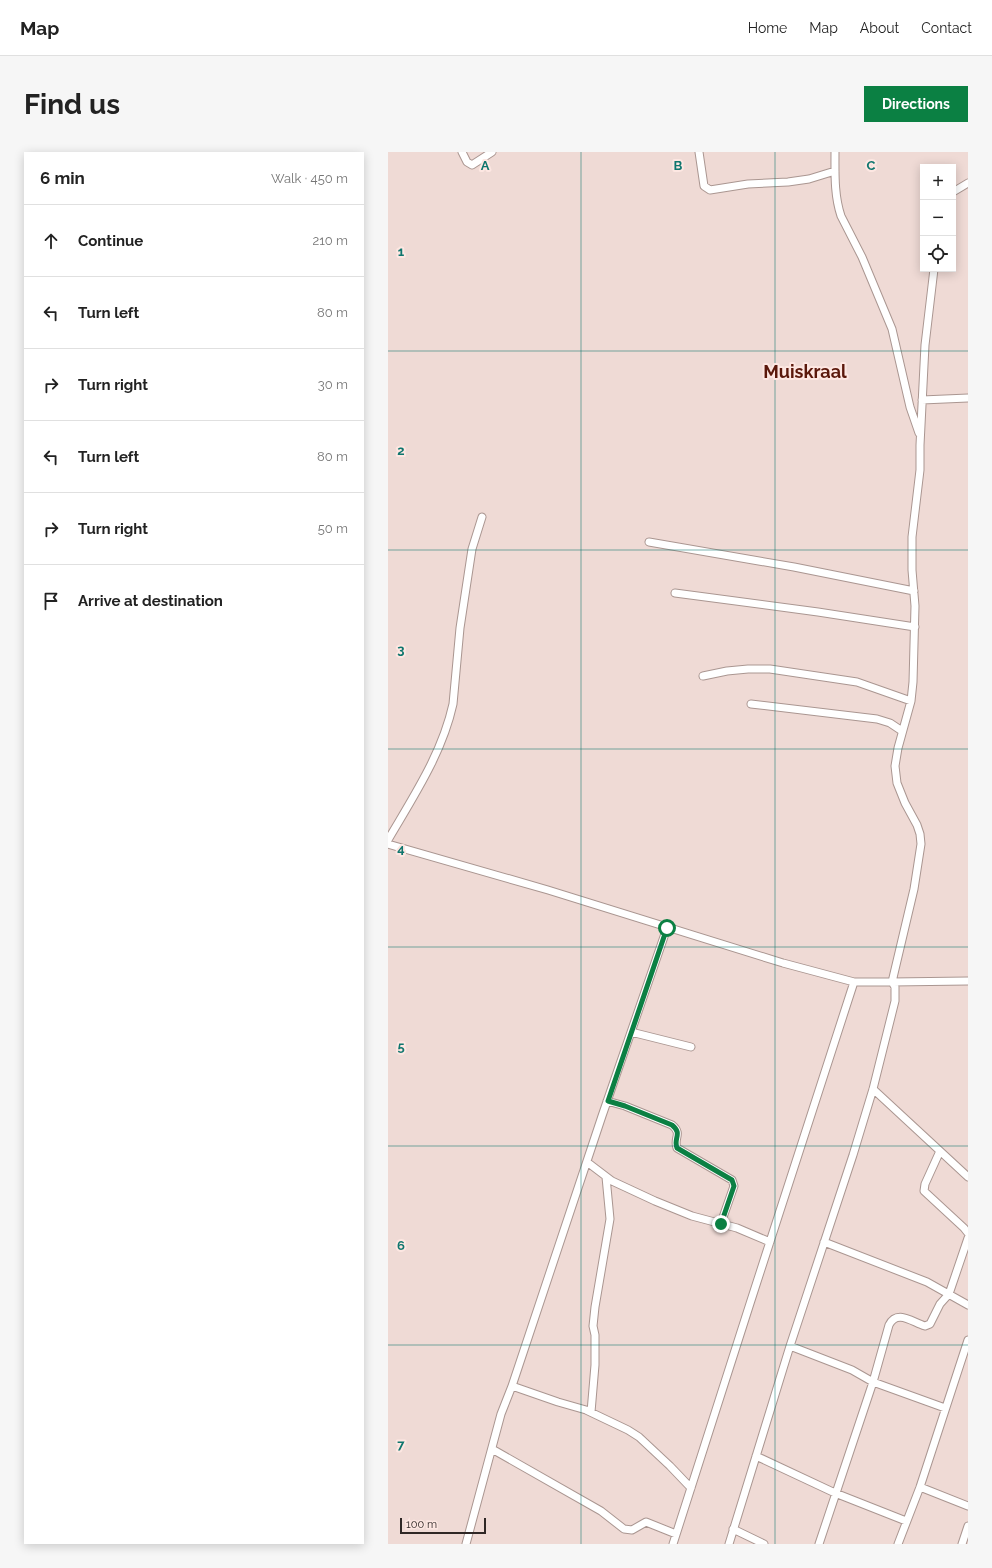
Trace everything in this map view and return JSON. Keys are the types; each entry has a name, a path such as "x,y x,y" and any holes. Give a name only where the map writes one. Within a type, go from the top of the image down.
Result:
{"street":[{"path":"462,152 467,162 472,165 492,152"},
{"path":"699,152 703,183 706,188 710,190 748,184 788,182 808,179 835,171"},
{"path":"835,152 838,209 862,257 892,329 910,407 920,437"},
{"path":"956,190 968,183"},
{"path":"728,1544 873,1089 895,1001 895,987 892,982 914,889 921,844 920,834 917,824 905,803 897,783 895,766 902,731 911,701 913,682 915,606 912,570 912,537 920,470 920,437 925,346 934,272"},
{"path":"922,400 968,398"},
{"path":"388,840 422,782 437,751 450,715 453,704 460,628 472,549 482,517"},
{"path":"649,542 794,567 914,590"},
{"path":"674,593 818,612 915,627"},
{"path":"703,676 727,670 770,669 857,682 911,701"},
{"path":"751,704 878,719 890,723 902,731"},
{"path":"388,844 555,892 782,964 854,982 968,981"},
{"path":"466,1544 501,1414 512,1386 667,928"},
{"path":"673,1544 734,1348 854,982"},
{"path":"631,1032 691,1047"},
{"path":"873,1089 968,1177"},
{"path":"608,1101 625,1106 672,1125 677,1129 678,1133 676,1143 677,1148 732,1180 734,1186 721,1224"},
{"path":"940,1151 925,1184 924,1191 964,1228 968,1234"},
{"path":"587,1162 606,1177 622,1186 679,1212 737,1228 770,1242"},
{"path":"592,1412 595,1365 595,1335 593,1326 610,1219 606,1177"},
{"path":"819,1544 835,1493 874,1382 891,1321 896,1317 900,1317 920,1325 928,1326 936,1314 940,1304 949,1294 968,1238"},
{"path":"824,1242 927,1282 968,1305"},
{"path":"898,1544 920,1487 944,1408 968,1340"},
{"path":"790,1346 852,1370 874,1382 944,1408"},
{"path":"512,1386 592,1412 617,1424 639,1437 691,1488"},
{"path":"492,1449 601,1511 624,1528 632,1530 646,1522 676,1534"},
{"path":"756,1456 835,1493 906,1521"},
{"path":"920,1487 968,1506"},
{"path":"962,1544 968,1526"},
{"path":"733,1530 764,1544"}],"district":[{"name":"Muiskraal","path":"805,371"}],"route":[{"path":"667,928 608,1101 625,1106 672,1125 677,1129 678,1133 676,1146 678,1149 717,1170 734,1182 721,1224"}]}
